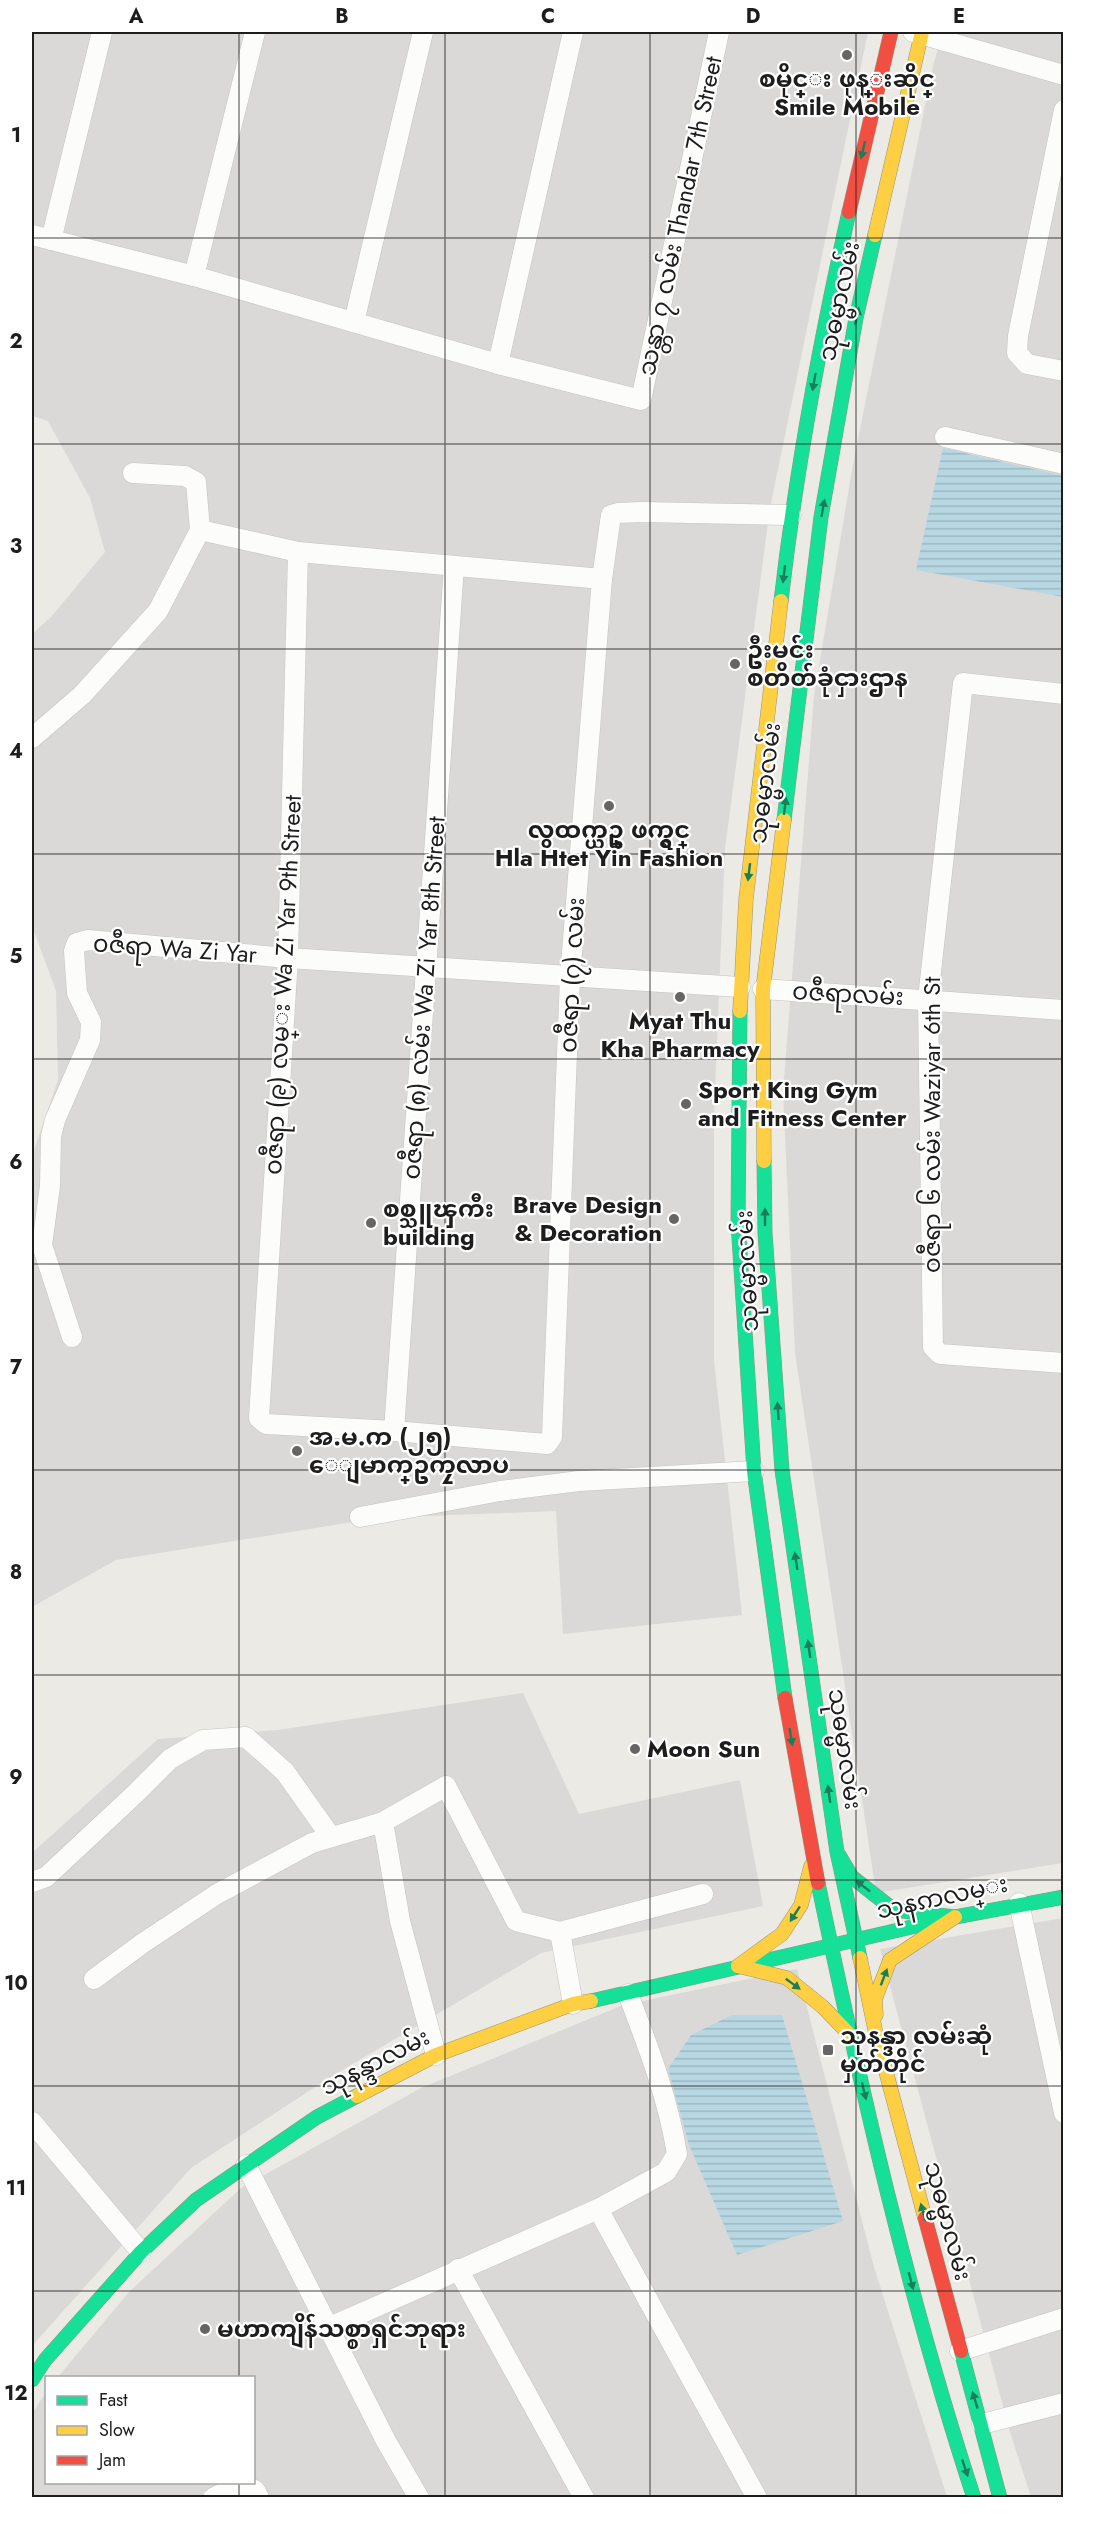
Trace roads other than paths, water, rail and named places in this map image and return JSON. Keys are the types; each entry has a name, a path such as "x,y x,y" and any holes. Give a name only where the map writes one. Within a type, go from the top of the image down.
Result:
{"main road":[{"name":"သုဓမ္မာလမ်း","path":"891,32 828,304 791,515 746,899 740,987 738,1221 754,1471 782,1679 813,1859 850,2034 928,2345 974,2498"},
{"name":"သုဓမ္မာလမ်း","path":"919,32 856,318 821,517 763,989 765,1233 782,1470 837,1852 854,1940 876,2034 1000,2498"},
{"name":"ဝဇီရာလမ်း","path":"740,987 763,989"},
{"path":"837,1852 852,1877 894,1910 955,1917"},
{"path":"738,1966 782,1934 801,1905 813,1859"},
{"name":"သုနၵာလမ္း","path":"830,1945 1019,1903 1058,1898"},
{"path":"876,2034 875,1999 890,1960 955,1917"},
{"name":"သုနန္ဒာလမ်း","path":"32,2380 45,2360 141,2252 196,2200 317,2117 436,2055 573,2004 628,1994 830,1945"},
{"path":"738,1966 787,1978 823,2007 850,2034"}],"street":[{"path":"51,240 102,32"},
{"path":"194,276 255,32"},
{"path":"354,322 423,32"},
{"path":"32,235 194,276 498,364 573,32"},
{"name":"သန္တာ ၇ လမ်း Thandar 7th Street","path":"498,364 641,400 719,32"},
{"path":"919,32 1064,75"},
{"path":"1064,110 1017,352 1027,364 1064,372"},
{"path":"945,437 1064,464"},
{"path":"32,738 82,695 158,611 200,530 196,482 185,476 133,473"},
{"name":"၀ဇီရာ (၇) လမ်း","path":"394,1431 547,1444 552,1437 570,977 602,579 611,515 642,512 791,515"},
{"path":"200,530 298,552 602,579"},
{"name":"၀ဇီရာ (၉) လမ္း Wa Zi Yar 9th Street","path":"298,552 288,958 259,1418 266,1424 394,1431"},
{"name":"၀ဇီရာ (၈) လမ်း Wa Zi Yar 8th Street","path":"394,1431 454,566"},
{"name":"ဝဇီရာ ၆ လမ်း Waziyar 6th St","path":"1064,694 963,683 928,999 933,1347 935,1352 940,1354 1064,1363"},
{"name":"၀ဇီရာ Wa Zi Yar","path":"72,1337 42,1245 50,1186 51,1136 55,1120 90,1040 91,1022 77,993 74,951 77,943 88,940 288,958 740,987"},
{"name":"ဝဇီရာလမ်း","path":"763,989 1064,1010"},
{"path":"360,1517 500,1491 579,1480 754,1471"},
{"path":"32,1882 46,1877 170,1759 203,1740 246,1737 285,1772 331,1837"},
{"path":"94,1979 217,1894 312,1843 383,1822 446,1786 516,1921 560,1932 703,1894"},
{"path":"383,1822 400,1921 436,2055"},
{"path":"1019,1903 1059,2080 1064,2113"},
{"path":"560,1932 573,2004"},
{"path":"330,2328 598,2209 666,2172 677,2154 672,2125 657,2071 628,1994"},
{"path":"32,2122 141,2252"},
{"path":"246,2164 386,2441 419,2498"},
{"path":"598,2209 757,2498"},
{"path":"459,2270 584,2498"},
{"path":"960,2351 1064,2318"},
{"path":"982,2424 1064,2403"},
{"path":"213,2498 233,2488 252,2492"}],"water":[{"path":"943,448 1063,476 1063,597 916,570"},
{"path":"732,2015 782,2015 843,2221 737,2255 689,2145 668,2069 691,2035"}],"place":[{"name":"စမိုင္း ဖုန္းဆိုင္ Smile Mobile","path":"847,55"},
{"name":"ဦးမင်း စတိတ်ခုံငှားဌာန","path":"735,664"},
{"name":"လွထက္ယဥ္ ဖက္ရွင္ Hla Htet Yin Fashion","path":"609,806"},
{"name":"Myat Thu Kha Pharmacy","path":"680,997"},
{"name":"Sport King Gym and Fitness Center","path":"686,1104"},
{"name":"Brave Design & Decoration","path":"674,1219"},
{"name":"စစ္သူၾကီး building","path":"371,1223"},
{"name":"အ.မ.က (၂၅) ေျမာက္ဥကၠလာပ","path":"297,1451"},
{"name":"Moon Sun","path":"635,1749"},
{"name":"သုနန္ဒာ လမ်းဆုံ မှတ်တိုင်","path":"828,2050"},
{"name":"မဟာကျိန်သစ္စာရှင်ဘုရား","path":"205,2329"}]}
